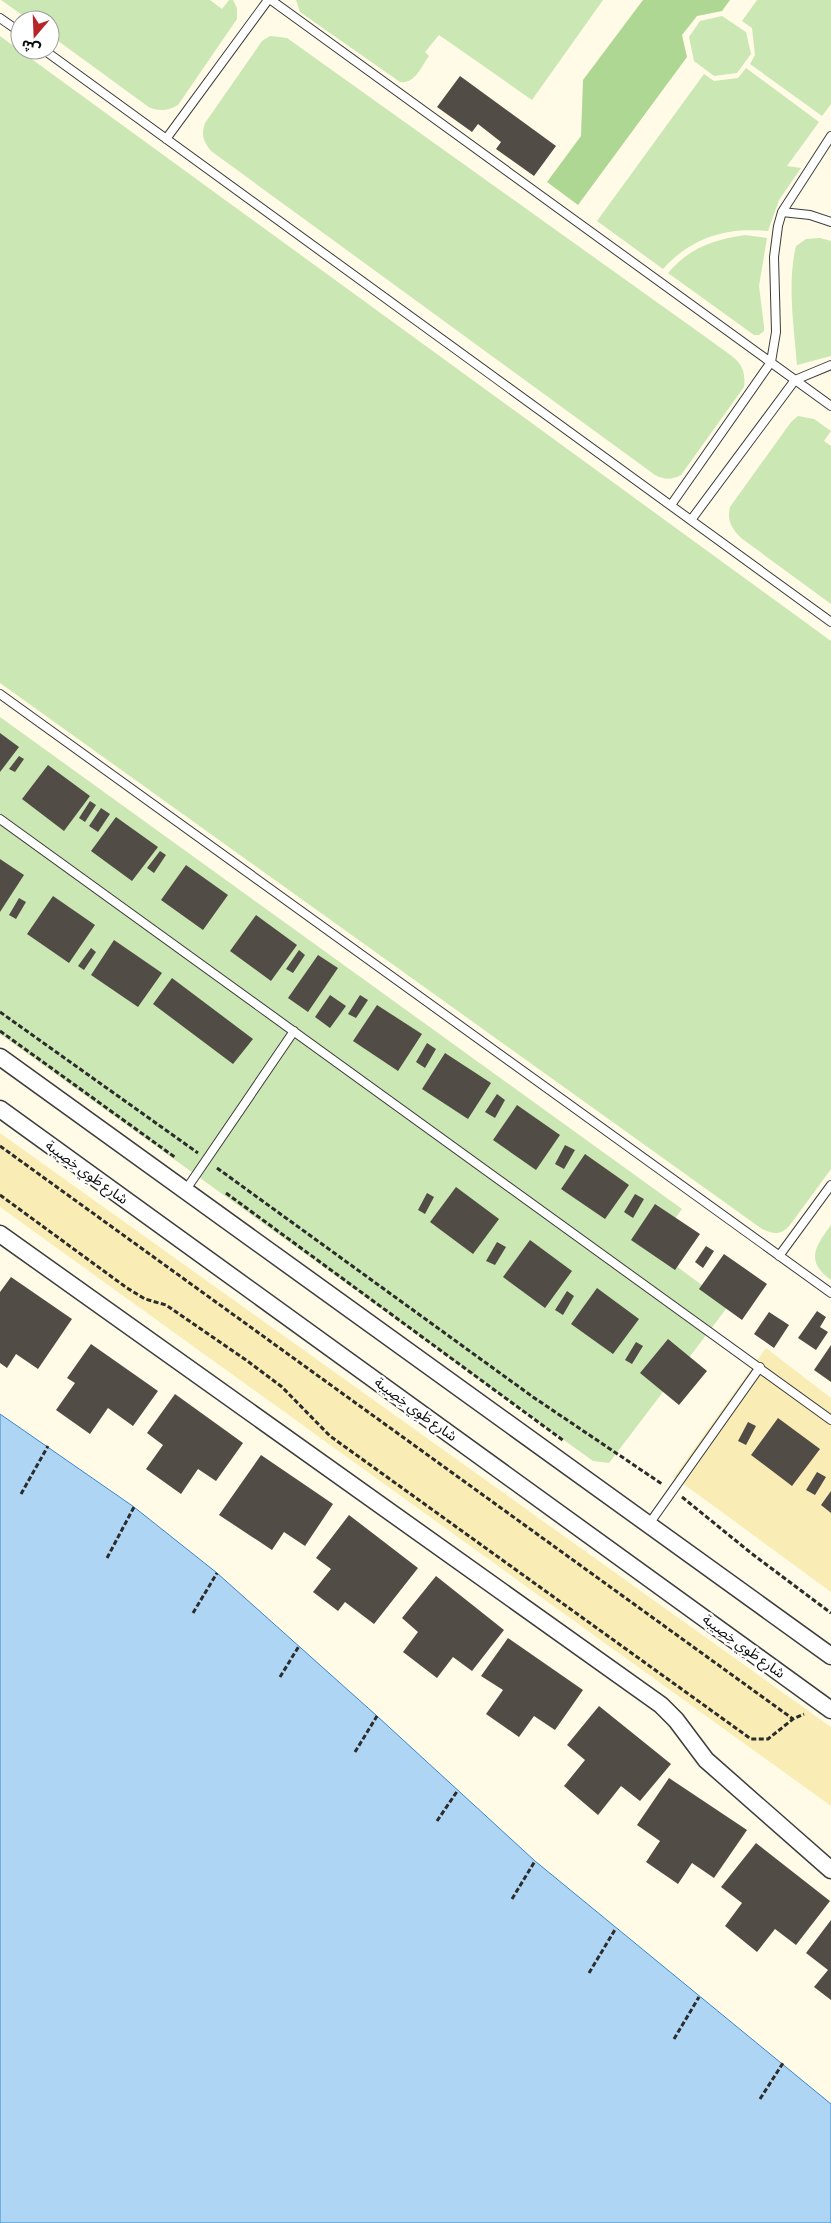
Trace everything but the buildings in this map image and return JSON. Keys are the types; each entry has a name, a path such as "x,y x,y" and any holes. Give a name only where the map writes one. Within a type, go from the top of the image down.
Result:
{"street":[{"path":"0,1057 831,1656"},
{"name":"شارع طَوِي خِصِيبة","path":"0,1109 831,1710"},
{"path":"0,1234 661,1706 679,1724 706,1760 831,1870"}],"lane":[{"path":"166,139 270,0 831,406"},
{"path":"58,60 831,622"},
{"path":"671,505 771,362 776,332 774,257 778,226 782,212 831,136"},
{"path":"782,212 810,215 831,222"},
{"path":"691,520 795,380 831,365"},
{"path":"0,694 831,1294"},
{"path":"0,819 831,1420"},
{"path":"185,1191 294,1031"},
{"path":"780,1256 831,1184"},
{"path":"650,1524 760,1367"}],"path":[{"path":"0,1012 201,1155"},
{"path":"0,1031 176,1158"},
{"path":"0,1146 793,1719"},
{"path":"218,1168 533,1397 662,1484"},
{"path":"226,1193 567,1442"},
{"path":"0,1195 127,1288 145,1299 166,1305 246,1360 282,1387 330,1436 751,1739 768,1739 793,1719 804,1714"},
{"path":"21,1494 48,1446"},
{"path":"681,1497 750,1553 831,1613"},
{"path":"107,1558 134,1507"},
{"path":"193,1613 217,1573"},
{"path":"280,1676 299,1646"},
{"path":"355,1752 377,1716"},
{"path":"437,1821 458,1790"},
{"path":"512,1898 535,1861"},
{"path":"589,1973 616,1928"},
{"path":"674,2040 699,1998"},
{"path":"760,2099 784,2063"}],"green space":[{"path":"1,0 210,0 222,9 229,0 233,0 237,8 237,19 178,105 161,110 150,108 60,42 60,10 15,10"},
{"path":"296,0 603,0 532,100 439,35 425,52 429,56 414,78 400,82 300,12"},
{"path":"643,0 730,0 722,11 697,16 682,35 687,57 578,205 547,182 581,136 583,80"},
{"path":"757,0 831,0 831,104 822,116 750,64 755,55 752,28 742,21"},
{"path":"722,16 746,32 751,54 737,73 714,76 694,61 689,37 700,21"},
{"path":"0,36 10,43 10,60 33,60 831,641 831,1169 784,1231 774,1233 762,1229 0,683"},
{"path":"270,36 287,38 737,361 743,371 744,387 681,475 668,479 655,475 211,151 204,138 205,123 262,41"},
{"path":"746,68 819,122 787,166 801,168 779,200 768,231 738,231 711,236 686,249 663,269 597,221 704,74 714,81 738,78"},
{"path":"745,235 767,238 759,286 764,331 759,335 754,335 668,273 684,257 702,246"},
{"path":"820,238 831,241 831,356 797,365 792,305 793,260 796,246 806,239"},
{"path":"798,416 814,419 831,431 824,441 831,446 831,604 741,538 732,527 730,520 730,507 791,422"},
{"path":"0,717 682,1209 653,1249 729,1305 609,1463 593,1461 0,1034"},
{"path":"831,1225 831,1280 818,1266 815,1254 817,1247"}],"sand":[{"path":"0,1133 831,1727 831,1806 0,1207"},
{"path":"766,1348 831,1398 831,1592 674,1477"}],"water":[{"path":"0,1414 134,1507 217,1573 535,1861 831,2104 831,2223 0,2223"}]}
